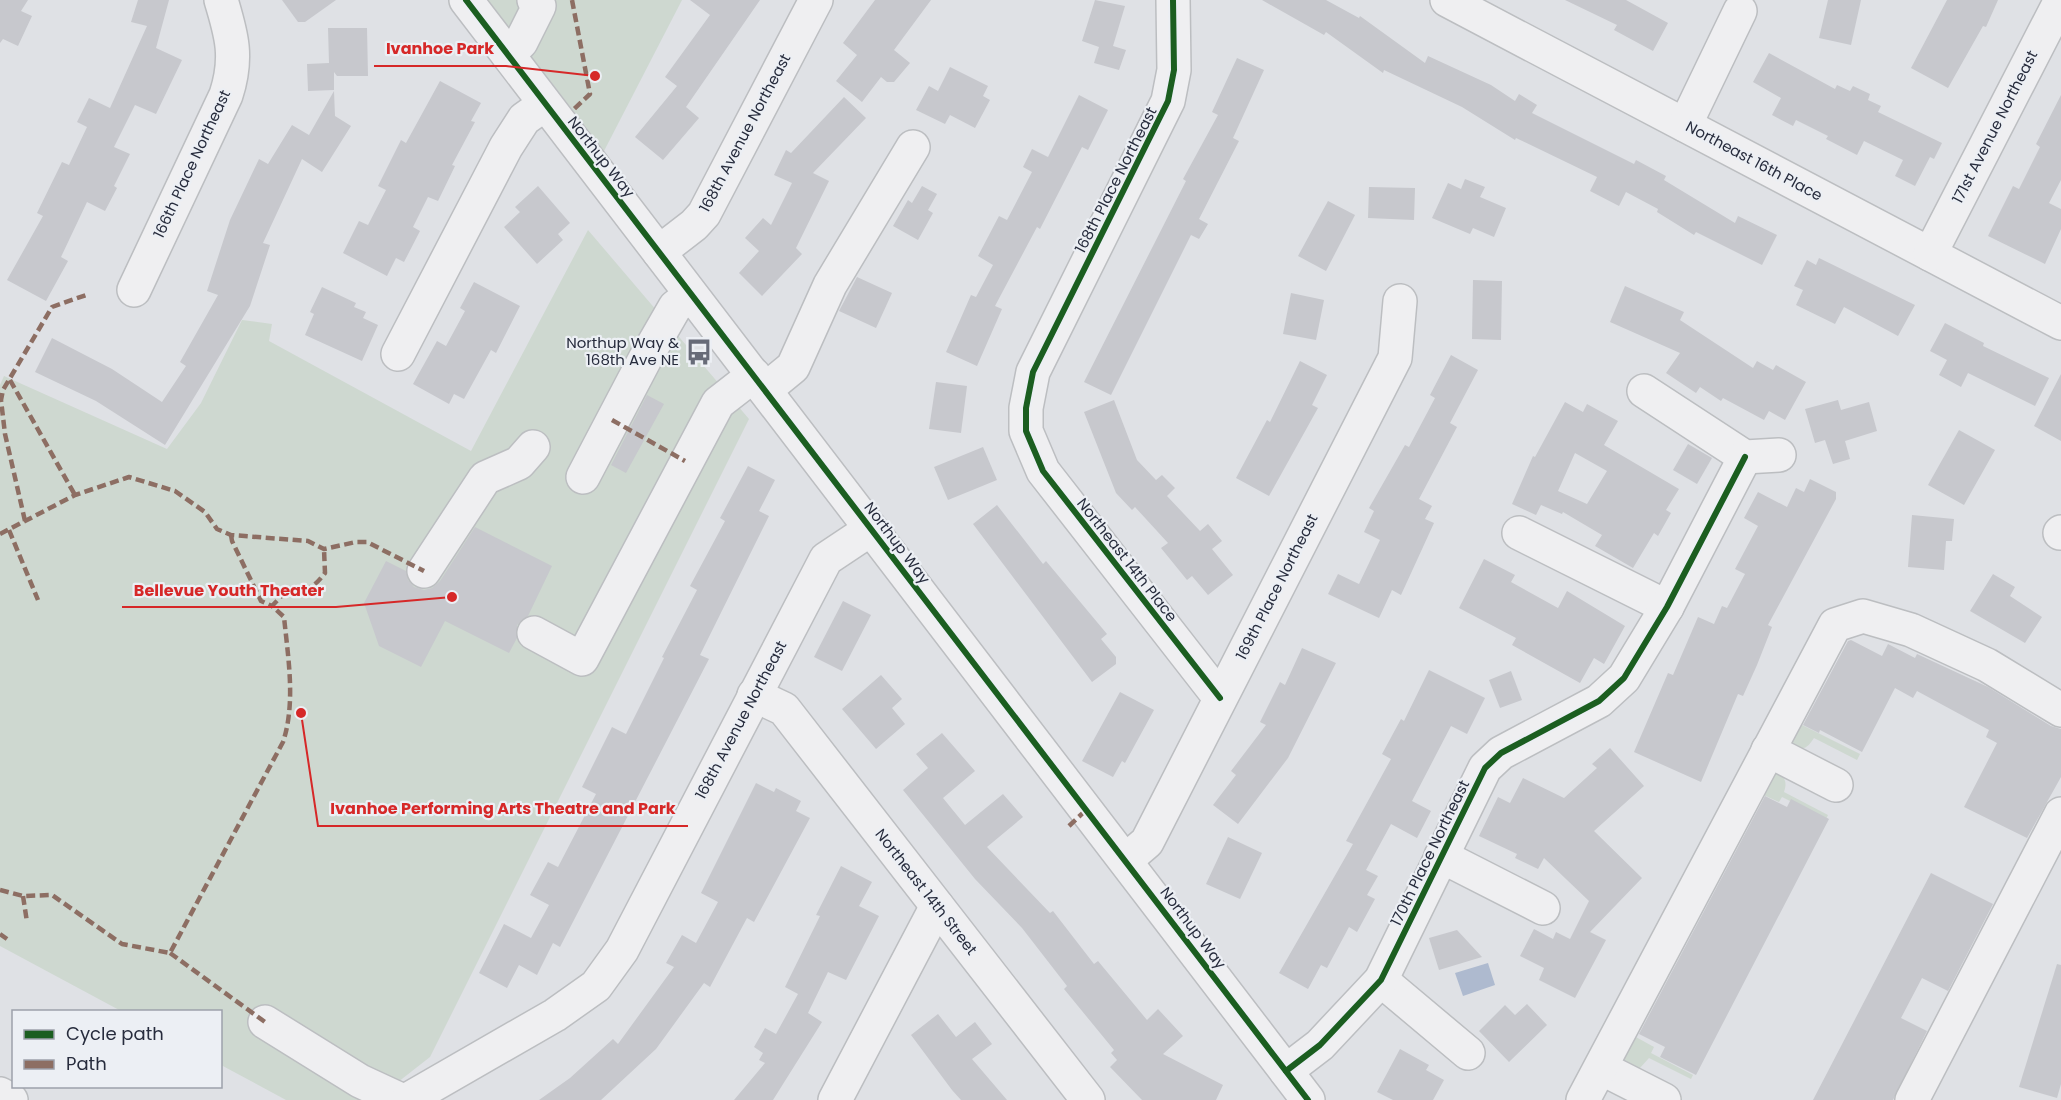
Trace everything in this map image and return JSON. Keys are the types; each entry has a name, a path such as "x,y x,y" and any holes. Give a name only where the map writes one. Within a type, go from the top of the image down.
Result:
{"street":[{"name":"166th Place Northeast","path":"134,291 226,95 234,70 232,35 221,0"},
{"name":"Northup Way","path":"466,0 690,296 760,383 1308,1100"},
{"path":"508,55 521,42 539,6 534,0"},
{"name":"168th Avenue Northeast","path":"658,252 694,225 704,214 816,0"},
{"name":"168th Place Northeast","path":"1026,430 1026,408 1033,372 1168,101 1174,70 1173,0"},
{"name":"Northeast 16th Place","path":"1447,0 2061,323"},
{"name":"171st Avenue Northeast","path":"1930,254 2061,0"},
{"path":"1685,125 1740,11"},
{"path":"398,354 506,147 524,119 545,104"},
{"path":"534,633 582,659 718,403 793,367 830,285 914,147"},
{"path":"583,477 657,338 675,308 690,296"},
{"name":"169th Place Northeast","path":"1126,860 1147,842 1395,358 1400,301"},
{"path":"1644,391 1745,457 1779,455"},
{"name":"Northeast 14th Place","path":"1026,430 1043,471 1220,698"},
{"path":"424,571 485,478 519,464 533,447"},
{"name":"170th Place Northeast","path":"1286,1071 1320,1045 1381,980 1485,768 1502,753 1599,701 1624,678 1667,607 1745,457"},
{"name":"168th Avenue Northeast","path":"408,1100 555,1015 596,986 622,950 826,559 871,529"},
{"path":"1519,533 1667,607"},
{"path":"1584,1100 1835,625 1863,616 1911,630 1987,665 2061,710"},
{"name":"Northeast 14th Street","path":"754,695 784,709 1088,1100"},
{"path":"1768,750 1836,785"},
{"path":"1912,1100 2061,814"},
{"path":"1441,856 1543,908"},
{"path":"835,1100 937,906"},
{"path":"1381,980 1468,1053"},
{"path":"265,1022 360,1081 400,1100"},
{"path":"1601,1068 1664,1100"},
{"path":"0,1094 12,1100"}],"shaded area":[{"path":"488,0 682,0 604,151"},
{"path":"588,230 749,419 430,1057 375,1100 286,1100 222,1066 222,1010 119,1010 0,946 0,385 4,376 167,449 201,403 242,320 272,324 269,341 471,451"},
{"path":"1794,721 1860,754 1857,760 1814,738 1804,748 1789,747"},
{"path":"1769,768 1785,780 1784,792 1828,815 1826,819 1782,797 1779,802 1759,793"},
{"path":"1634,1036 1654,1047 1651,1053 1693,1075 1691,1079 1649,1058 1639,1069 1631,1069 1620,1058"}],"water":[{"path":"1488,963 1495,985 1463,996 1455,973"}],"building":[{"path":"0,0 28,0 21,11 32,16 18,46 3,39 0,43"},
{"path":"138,0 169,0 156,48 182,60 156,114 135,105 114,147 130,154 114,186 117,188 105,211 87,202 61,257 68,261 46,301 7,280 43,216 37,213 62,162 69,165 87,127 77,122 89,98 110,108 147,26 131,22"},
{"path":"282,0 336,0 305,22 298,22"},
{"path":"690,0 760,0 686,107 699,118 663,160 635,137 677,86 665,77 710,15"},
{"path":"875,0 931,0 894,50 910,63 894,82 887,82 881,77 862,102 836,81 857,55 843,43"},
{"path":"1095,0 1125,6 1113,46 1126,50 1119,70 1094,63 1099,47 1082,41"},
{"path":"1262,0 1326,0 1359,18 1360,16 1425,63 1428,56 1491,85 1515,101 1519,94 1537,105 1532,113 1634,164 1636,160 1666,176 1664,180 1735,223 1738,216 1777,235 1762,265 1696,232 1694,235 1657,212 1658,209 1626,192 1619,206 1590,191 1597,177 1516,138 1515,140 1462,107 1384,70 1383,73 1326,32 1324,35"},
{"path":"1565,0 1626,0 1668,23 1653,51 1614,30 1617,25"},
{"path":"1828,0 1861,0 1851,45 1819,38"},
{"path":"1947,0 1998,0 1986,27 1983,26 1948,88 1911,68"},
{"path":"328,28 367,28 368,76 337,76 334,72 334,90 308,91 307,64 329,63"},
{"path":"1769,53 1835,89 1837,85 1850,91 1853,86 1870,94 1868,100 1881,106 1878,112 1942,143 1934,159 1930,157 1915,186 1895,176 1903,160 1864,141 1857,155 1826,139 1828,136 1796,120 1793,126 1772,115 1781,98 1753,82"},
{"path":"1237,58 1264,70 1233,138 1239,141 1199,219 1208,224 1199,239 1191,235 1111,395 1084,382 1186,181 1183,179 1218,115 1212,112"},
{"path":"950,67 988,86 983,96 990,100 975,128 950,115 945,124 916,110 929,86 938,91"},
{"path":"440,81 481,103 471,121 475,122 452,165 455,166 438,201 428,197 413,227 420,231 404,262 396,258 387,276 343,253 359,221 368,225 386,190 378,186 401,140 406,143"},
{"path":"334,91 335,116 351,126 322,172 302,159 263,243 270,245 250,306 165,445 96,401 35,372 52,338 112,369 162,402 186,366 180,362 218,295 207,291 230,220 259,159 268,164 292,125 309,135"},
{"path":"1079,95 1108,110 1088,150 1082,147 1040,229 1037,227 995,306 1002,309 977,366 946,352 971,295 976,297 993,265 978,256 999,216 1007,220 1032,172 1023,167 1032,149 1048,157"},
{"path":"2061,95 2061,180 2049,203 2061,209 2061,229 2045,264 1988,236 2013,186 2019,189 2040,147 2036,144"},
{"path":"844,97 866,118 813,173 829,181 796,248 802,254 762,296 739,273 759,251 745,238 763,218 771,225 792,183 774,175 786,150 791,153"},
{"path":"1465,179 1485,187 1480,197 1506,208 1494,237 1473,228 1470,234 1432,218 1448,183 1461,189"},
{"path":"538,186 570,223 558,234 563,240 537,264 504,227 520,212 515,207"},
{"path":"922,186 937,194 928,210 933,213 918,240 893,226 908,200 912,203"},
{"path":"1369,187 1415,188 1414,220 1368,218"},
{"path":"1328,201 1355,215 1326,271 1298,256"},
{"path":"1819,258 1915,305 1898,336 1844,307 1835,324 1796,305 1803,290 1794,286 1807,260 1816,265"},
{"path":"857,277 892,293 876,328 839,311"},
{"path":"1473,280 1502,281 1501,340 1472,339"},
{"path":"474,282 520,306 496,353 491,350 464,399 454,394 449,404 413,384 437,341 446,346 465,311 460,308"},
{"path":"1625,286 1684,312 1680,320 1753,368 1757,361 1773,370 1776,365 1806,382 1785,420 1769,411 1764,420 1723,398 1721,401 1700,387 1696,393 1666,373 1680,353 1610,322"},
{"path":"322,287 356,303 354,307 366,312 363,318 378,325 362,361 305,335 314,314 310,312"},
{"path":"1291,293 1324,300 1316,340 1283,334"},
{"path":"1945,323 1984,343 1983,346 2049,378 2035,406 1968,373 1961,387 1939,375 1947,360 1930,351"},
{"path":"1451,355 1478,370 1450,423 1457,427 1419,499 1432,506 1425,519 1434,523 1401,595 1392,590 1379,618 1328,594 1338,574 1359,584 1380,540 1364,532 1374,511 1369,508 1405,445 1409,447 1435,398 1430,395"},
{"path":"1300,361 1327,375 1312,405 1318,408 1269,496 1236,478 1267,420 1270,422"},
{"path":"2061,374 2061,441 2034,426"},
{"path":"936,382 967,386 961,433 929,429"},
{"path":"647,395 664,404 626,473 611,465"},
{"path":"1114,400 1137,460 1156,480 1162,475 1175,488 1167,496 1200,531 1208,524 1222,541 1212,549 1233,575 1208,595 1192,576 1187,580 1161,548 1168,543 1135,507 1132,510 1116,493 1084,412"},
{"path":"1838,400 1841,410 1869,402 1877,431 1845,441 1850,459 1833,464 1825,440 1815,443 1805,409"},
{"path":"1565,402 1583,412 1587,404 1618,421 1604,445 1679,489 1666,510 1671,513 1658,536 1654,533 1633,568 1595,546 1602,535 1563,512 1562,514 1541,505 1536,515 1512,504 1533,456 1535,457","holes":["1575,453 1607,471 1587,504 1558,491"]},
{"path":"1959,430 1995,450 1964,505 1928,485"},
{"path":"1688,444 1712,458 1697,484 1673,470"},
{"path":"983,447 997,480 948,500 934,467"},
{"path":"748,466 775,480 759,511 769,516 700,655 709,659 560,947 553,943 537,975 519,965 507,988 479,973 504,924 531,938 549,905 530,895 548,862 558,867 596,794 582,787 612,727 626,734 697,590 690,586 725,521 720,518"},
{"path":"1810,479 1836,492 1836,499 1768,625 1772,627 1757,665 1743,696 1738,694 1701,782 1634,752 1668,673 1673,675 1698,617 1714,624 1722,606 1727,608 1745,574 1735,569 1758,526 1744,518 1758,492 1787,507 1796,488 1804,492"},
{"path":"997,505 1043,564 1046,561 1107,634 1101,639 1116,657 1116,664 1092,682 973,524"},
{"path":"1912,515 1954,519 1952,541 1946,541 1944,570 1908,567"},
{"path":"475,527 552,566 528,616 517,625 517,638 509,653 445,621 421,667 379,646 364,603 386,561 406,571 408,580 414,587 424,590 432,588 440,581"},
{"path":"1484,559 1515,575 1511,582 1558,608 1567,591 1625,626 1604,664 1594,658 1580,683 1512,645 1516,638 1459,608"},
{"path":"1993,574 2015,587 2010,596 2042,617 2025,643 1970,611"},
{"path":"843,601 871,615 842,671 814,657"},
{"path":"1851,640 1882,656 1888,644 1915,658 1917,654 1988,687 2051,726 2061,729 2061,777 2027,838 1964,807 1997,743 1986,737 1989,730 1917,691 1913,698 1895,688 1862,752 1820,730 1819,733 1803,725 1848,641"},
{"path":"1302,648 1336,663 1288,758 1238,824 1213,805 1236,775 1231,771 1266,725 1260,722 1280,682 1285,685"},
{"path":"1429,670 1485,698 1467,734 1451,726 1412,801 1431,811 1417,838 1391,824 1366,870 1378,876 1367,895 1375,899 1357,932 1349,927 1327,968 1321,965 1308,989 1279,973 1353,844 1346,841 1391,759 1382,754 1401,719 1404,721"},
{"path":"1511,671 1522,700 1500,708 1489,680"},
{"path":"881,675 902,699 892,708 905,724 876,749 842,709"},
{"path":"1120,692 1154,710 1125,763 1122,761 1113,777 1082,761"},
{"path":"942,733 975,771 943,798 965,825 1003,794 1023,817 987,847 1050,913 1053,911 1094,964 1098,961 1147,1020 1158,1009 1183,1036 1163,1054 1223,1085 1216,1100 1142,1100 1110,1067 1117,1060 1111,1053 1114,1050 1064,989 1067,986 1022,928 975,879 903,790 928,768 916,754"},
{"path":"1610,748 1644,786 1594,831 1642,878 1590,932 1606,940 1575,998 1539,980 1544,968 1520,956 1534,929 1553,939 1556,932 1570,939 1589,901 1544,858 1538,869 1515,858 1517,854 1479,836 1498,797 1510,803 1523,778 1564,798 1597,768 1592,764"},
{"path":"756,783 774,792 776,788 801,801 796,811 810,818 754,922 747,918 710,987 704,983 656,1049 601,1100 539,1100 570,1078 613,1039 618,1044 674,967 666,963 682,935 696,943 718,902 701,893"},
{"path":"1765,796 1787,807 1791,799 1829,819 1696,1075 1660,1057 1665,1047 1639,1034"},
{"path":"1228,837 1262,853 1240,899 1206,884"},
{"path":"841,866 872,882 859,906 879,916 846,980 828,972 808,1013 822,1022 773,1100 734,1100 765,1063 759,1060 763,1053 754,1047 765,1028 776,1034 798,994 785,987 820,916 816,915"},
{"path":"1931,873 1993,904 1948,991 1922,978 1901,1018 1927,1031 1893,1100 1813,1100"},
{"path":"1457,930 1482,957 1439,970 1429,938"},
{"path":"2057,964 2061,965 2061,1084 2057,1098 2019,1087"},
{"path":"1527,1004 1547,1025 1509,1062 1479,1031 1505,1005 1515,1015"},
{"path":"938,1014 956,1037 975,1022 992,1044 972,1059 1007,1100 961,1100 952,1090 911,1035"},
{"path":"1400,1049 1429,1065 1426,1070 1444,1080 1433,1100 1393,1100 1377,1092"}],"marked path":[{"path":"572,0 590,94 573,110"},
{"path":"25,521 5,434 1,400 3,390 52,307 89,294"},
{"path":"10,380 75,495"},
{"path":"612,420 685,461"},
{"path":"0,534 75,495 129,477 175,491 205,512 217,529 231,535 308,541 324,549 367,542 424,571"},
{"path":"9,530 38,600"},
{"path":"231,535 261,601 272,606"},
{"path":"0,890 23,896 52,895 122,944 170,953 283,742 289,712 289,664 284,617 272,606 289,588 295,590 310,588 321,578 325,573 324,549"},
{"path":"1069,826 1086,810"},
{"path":"23,896 27,922"},
{"path":"0,934 7,939"},
{"path":"170,953 265,1022"}],"cycle path":[{"path":"466,0 1308,1100"},
{"path":"1173,0 1174,70 1168,101 1033,372 1026,408 1026,431 1043,471 1220,698"},
{"path":"1286,1071 1320,1045 1381,980 1485,768 1501,753 1599,701 1624,678 1667,607 1745,457"}],"place":[{"name":"Ivanhoe Park","path":"595,76"},
{"name":"Northup Way & 168th Ave NE","path":"699,352"},
{"name":"Bellevue Youth Theater","path":"452,597"},
{"name":"Ivanhoe Performing Arts Theatre and Park","path":"301,713"}]}
